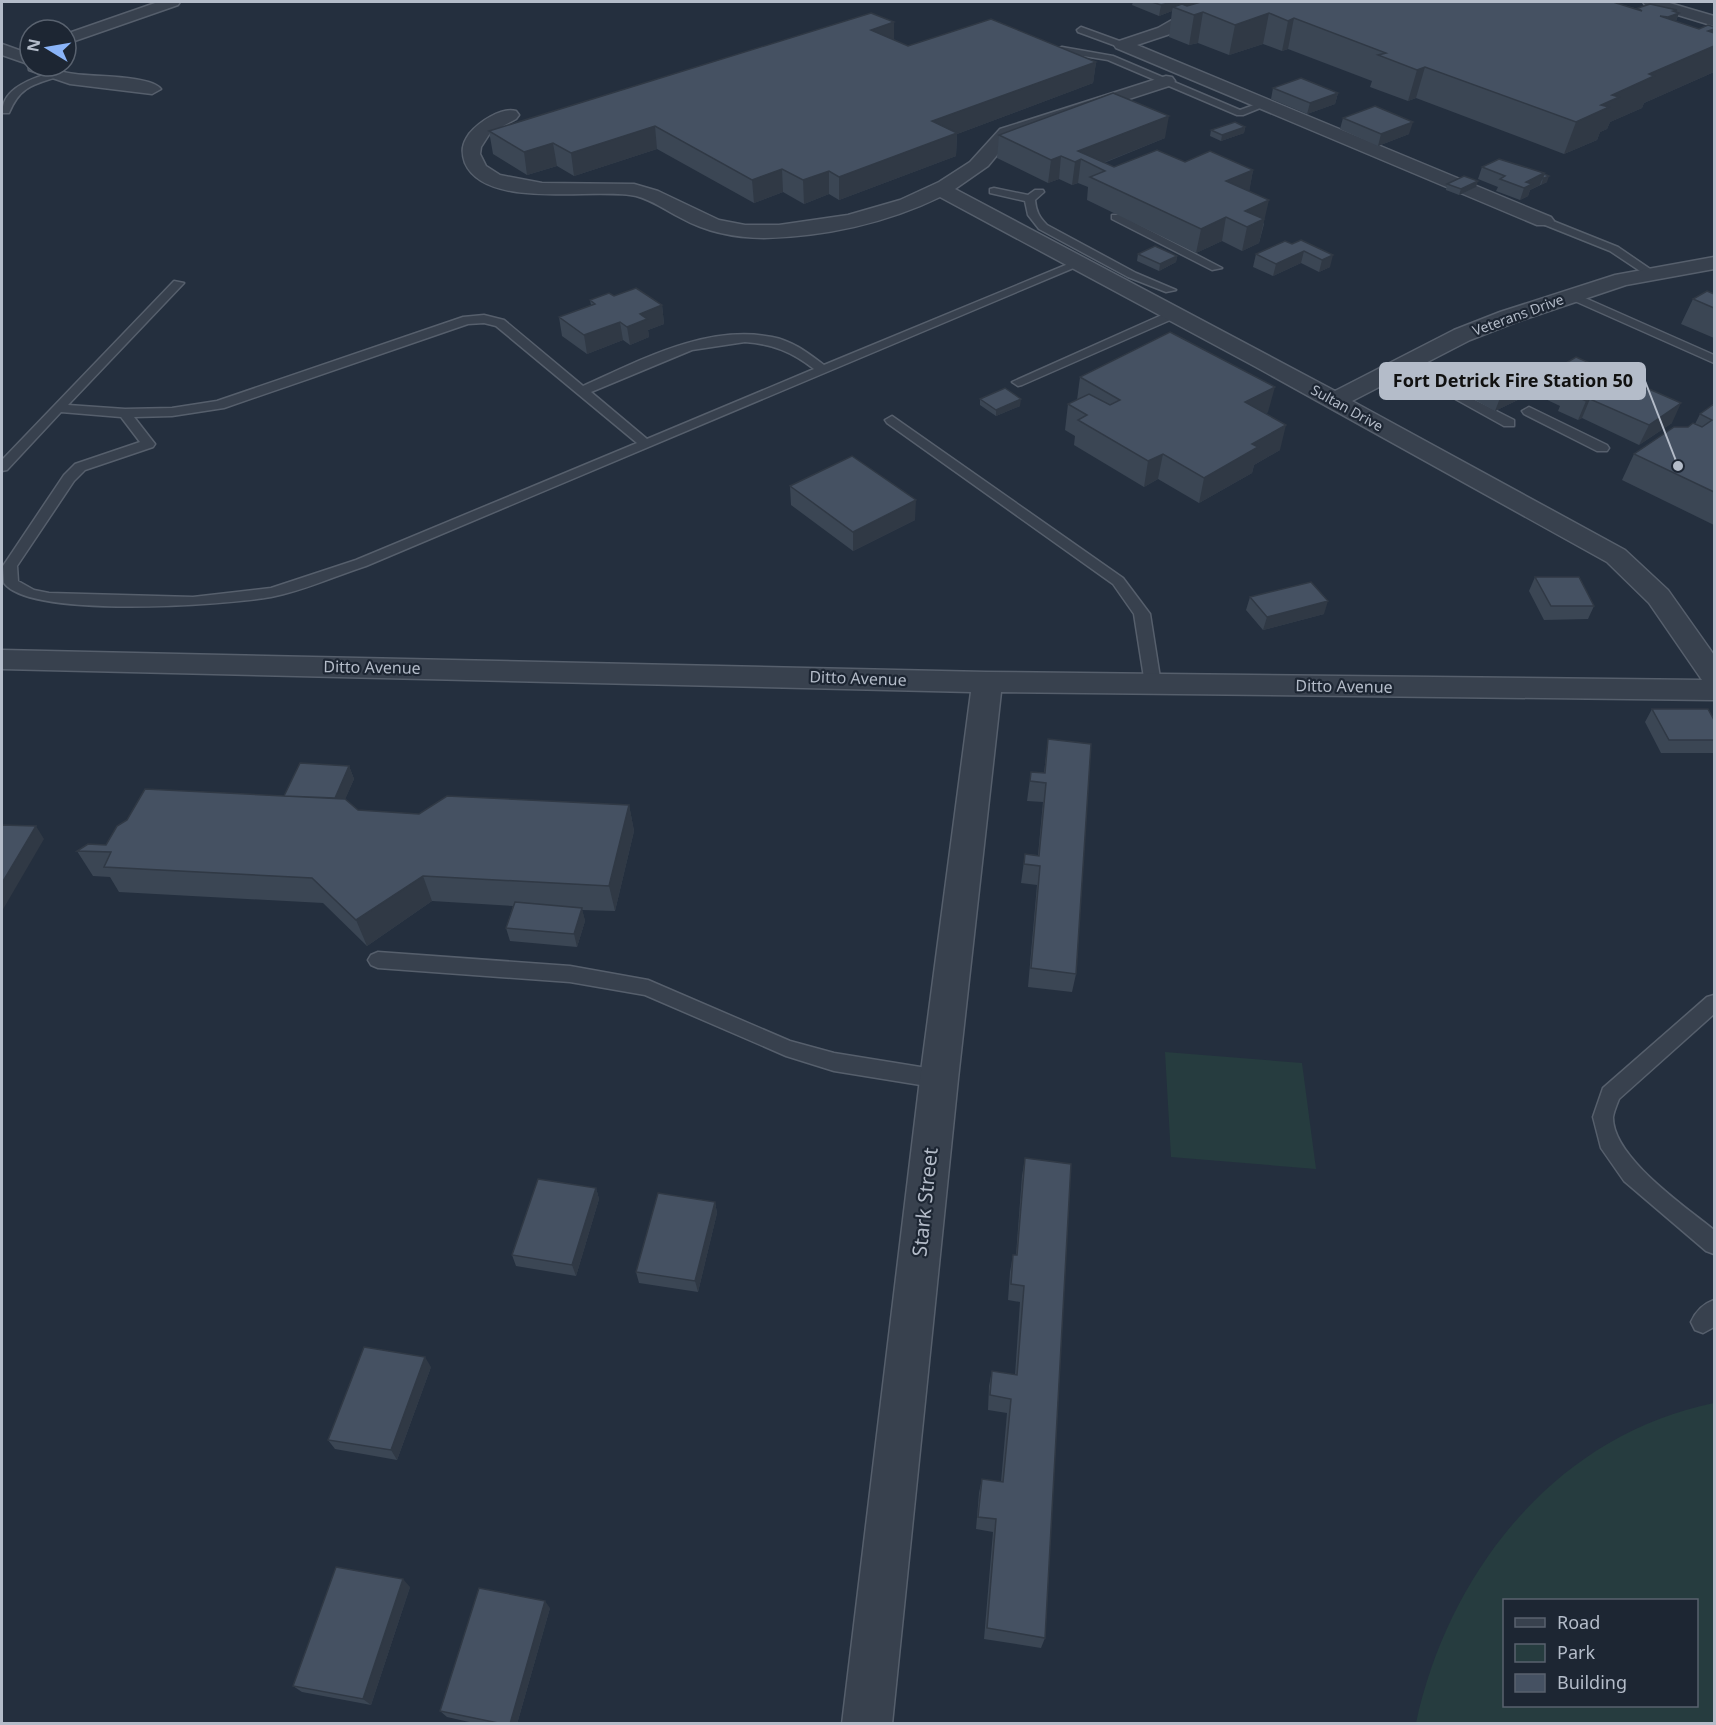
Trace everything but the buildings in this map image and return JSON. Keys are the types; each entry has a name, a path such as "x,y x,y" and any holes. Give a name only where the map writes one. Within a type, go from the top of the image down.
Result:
{"street":[{"path":"78,35 172,2"},
{"path":"1122,45 1164,32 1192,15 1232,2"},
{"path":"1651,2 1714,21"},
{"path":"1122,45 1544,221"},
{"path":"3,50 18,56"},
{"path":"71,78 144,86 152,89"},
{"path":"510,115 482,131 471,148 471,158 476,167 486,175 506,183 531,188 635,190 658,196 698,219 742,230 789,230 831,225 896,208 938,188 979,164 994,140 1006,133 1166,81"},
{"name":"Sultan Drive","path":"938,188 1077,264 1171,302 1334,401 1616,556 1641,575 1658,593 1714,676"},
{"name":"Veterans Drive","path":"1334,401 1462,335 1622,279 1714,263"},
{"name":"Ditto Avenue","path":"2,659 986,682 1714,690"},
{"name":"Stark Street","path":"867,1724 939,1079 986,706 986,682"}],"lane":[{"path":"1081,30 1122,45"},
{"path":"1062,50 1110,58 1240,113 1265,104"},
{"path":"6,111 6,102 12,95 31,83 45,78"},
{"path":"994,191 1034,196 1032,215 1043,227 1132,275 1171,302 1018,382"},
{"path":"1116,217 1216,268"},
{"path":"1544,221 1614,249 1650,273"},
{"path":"126,413 148,444 80,467 69,478 10,566 11,583 29,594 49,598 193,602 273,592 361,563 1077,264"},
{"path":"2,466 178,283"},
{"path":"1572,296 1714,359"},
{"path":"58,408 126,413 172,412 219,405 477,319 500,323 584,390 647,445"},
{"path":"584,390 664,356 716,341 741,337 768,340 795,349 822,369"},
{"path":"1482,373 1447,391 1509,423"},
{"path":"1529,411 1602,448"},
{"path":"892,420 1118,581 1142,614 1153,684"},
{"path":"378,960 570,974 648,988 796,1051 834,1062 939,1079"},
{"path":"1714,1004 1610,1094 1603,1117 1608,1141 1632,1174 1714,1244"}],"green space":[{"path":"1165,1052 1302,1063 1316,1169 1171,1157"},
{"path":"1714,1403 1714,1723 1416,1723 1432,1667 1454,1613 1483,1563 1518,1518 1559,1478 1605,1445 1657,1420"}],"place":[{"name":"Fort Detrick Fire Station 50","path":"1678,466"}]}
